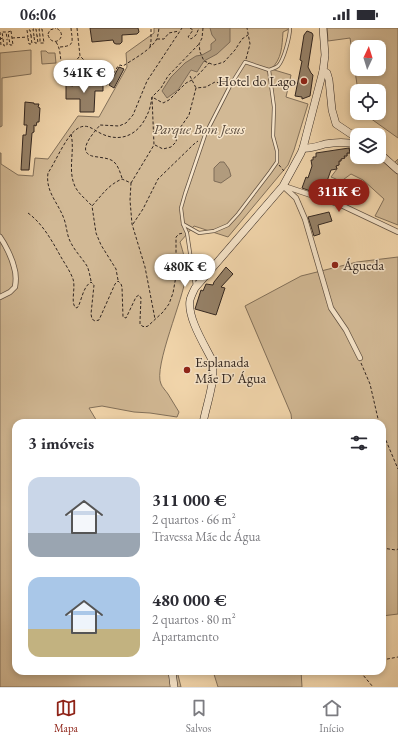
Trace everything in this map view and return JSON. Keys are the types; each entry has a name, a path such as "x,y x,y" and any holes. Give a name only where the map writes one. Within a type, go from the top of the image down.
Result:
{"main road":[{"path":"204,419 213,378 213,370 212,360 192,319 190,303 192,295 196,288 283,186 303,148 326,55 323,28"},
{"path":"323,71 327,73 329,80 332,110 336,124 350,133"},
{"path":"303,148 308,149 326,144 350,143"},
{"path":"386,159 398,170"},
{"path":"172,675 174,687"}],"street":[{"path":"283,186 341,205 398,232"},
{"path":"283,186 296,198 305,219 331,308 346,330 360,358"},
{"path":"0,237 15,268 16,278 15,287 10,292 0,297"}],"lane":[{"path":"196,288 187,233 182,224 181,208 204,139 230,86 245,62 269,70 278,66 287,48 290,28"},
{"path":"182,224 199,233 214,231 228,225 270,172 276,162 277,151 273,136 274,107 269,70"}],"path":[{"path":"48,35 50,30 56,28 60,30 62,35 56,42"},
{"path":"59,47 70,45 72,43 71,28"},
{"path":"77,28 80,56 91,67"},
{"path":"150,47 151,28"},
{"path":"97,63 104,68 104,79 105,84 107,85 118,66 123,66 144,52 154,43 158,36 158,28"},
{"path":"122,179 117,165 112,160 90,156 86,153 85,148 100,125 119,126 126,123 133,115 147,81 182,28"},
{"path":"190,28 193,30 188,36 190,39 196,35 199,28"},
{"path":"118,281 115,284 98,320 95,321 91,314 94,285 91,282 87,266 77,254 70,242 66,232 65,222 48,187 48,173 71,134 83,126 90,126 100,134 116,137 124,137 132,134 139,128 147,115 152,97 161,88 168,76 199,44 202,38 203,28"},
{"path":"245,62 250,44 247,28"},
{"path":"36,29 38,43 35,43 34,36 33,30 36,29"},
{"path":"40,29 42,29 44,43 40,43 40,36 40,29"},
{"path":"27,30 30,30 32,44 29,44 28,37 27,30"},
{"path":"8,38 7,45 4,46 2,32 6,32 8,38 10,45 12,45 11,31 8,32 8,38"},
{"path":"156,40 164,38 169,33 180,31"},
{"path":"0,32 0,46"},
{"path":"48,35 50,40 56,42 59,47 61,64 63,68 70,68 80,56"},
{"path":"43,36 48,35"},
{"path":"199,44 204,61 214,65 224,62 235,50 242,39 248,35"},
{"path":"12,38 28,37"},
{"path":"152,97 164,103 170,100 186,83 192,80 209,63"},
{"path":"154,145 164,149 171,147 176,142 178,131 189,115 196,88 190,76"},
{"path":"196,88 206,87 215,82 230,86"},
{"path":"152,97 154,145 131,183 130,200 132,224 145,267 155,319"},
{"path":"71,134 73,142 71,162 74,185 79,193 92,206 96,233 101,245 116,269 118,281 122,287 123,317 126,318 136,297 140,295 140,321 142,326 148,326 163,312 169,304 173,293 176,276 176,237 179,234 184,233 188,239"},
{"path":"132,224 143,209 158,179 194,144 204,139"},
{"path":"276,162 288,176"},
{"path":"92,206 108,186 114,182 122,179 131,183"},
{"path":"28,213 36,218 69,269 73,279 73,303 76,308 79,305 87,284 91,282"},
{"path":"360,358 370,384 378,419"},
{"path":"386,440 398,469"},
{"path":"386,549 398,549"},
{"path":"386,659 398,657"},
{"path":"363,675 373,687"}],"green space":[{"name":"Parque Bom Jesus","path":"154,28 291,28 283,32 282,47 279,57 271,69 291,75 286,97 308,104 288,165 228,237 194,226 180,242 185,262 186,275 161,363 160,375 162,385 179,412 177,417 134,412 102,406 89,408 96,419 12,419 12,675 178,675 181,687 0,687 0,153 1,164 18,175 33,176 35,158 48,159 78,116 99,117 127,67 126,53 154,33"},
{"path":"327,28 398,28 398,138 373,120 386,120 386,84 357,84 356,76 386,76 386,40 350,40 350,38 328,41"},
{"path":"31,50 31,74 2,78 2,126 0,127 0,53"},
{"path":"41,51 55,53 56,63 42,64"},
{"path":"347,153 350,153 350,164 386,164 390,167 398,159 398,225 375,216 384,199 363,180 351,174 340,182 331,177 337,169 336,166 339,165 339,161 345,158 344,156 347,156"},
{"path":"398,257 398,614 386,616 386,419 292,419 291,414 245,306 301,276 357,262"},
{"path":"214,675 301,675 302,687 218,687"}],"shaded area":[{"path":"210,28 230,28 230,42 217,54 204,61 197,72 191,70 178,90 167,98 162,91 171,77 185,63 196,56 202,55 211,50 211,44 216,40 212,35"},
{"path":"220,162 224,162 229,169 231,176 221,183 214,181 214,168"}],"building":[{"path":"90,28 138,28 139,32 137,34 122,35 122,42 120,44 116,44 113,40 92,42"},
{"path":"307,31 313,35 308,67 313,75 310,96 302,99 302,97 295,96 302,61 300,60 304,35"},
{"path":"119,67 124,69 114,88 109,85"},
{"path":"61,71 65,71 67,75 65,79 61,79 59,77 59,73"},
{"path":"73,82 103,82 103,91 95,91 94,112 80,112 80,99 66,99 66,85 73,86"},
{"path":"25,102 39,104 38,107 40,108 39,122 37,122 36,126 34,125 34,132 32,133 29,170 21,170 23,135 26,135 27,125 24,125"},
{"path":"349,148 350,153 347,153 347,156 344,156 345,158 339,161 339,165 336,166 337,169 331,170 326,184 321,182 316,193 302,188 306,177 308,178 312,166 311,160 313,160 313,157 316,157 316,153"},
{"path":"329,212 332,221 318,225 320,234 314,236 308,217"},
{"path":"226,267 233,274 221,287 225,288 216,315 195,309 201,290 203,291 206,284 213,285"}],"place":[{"name":"Hotel do Lago","path":"304,81"},
{"name":"Águeda","path":"335,265"},
{"name":"Esplanada Mãe D' Água","path":"187,370"}]}
